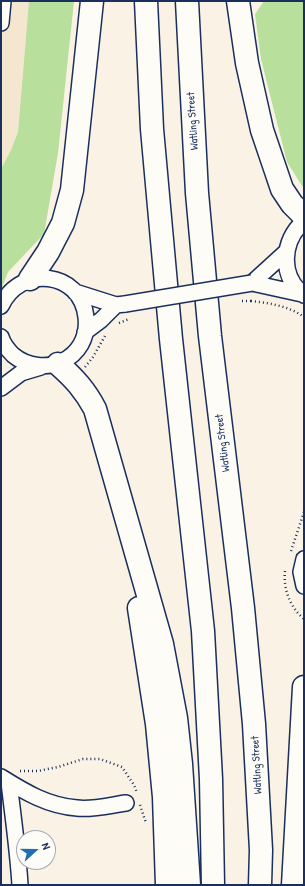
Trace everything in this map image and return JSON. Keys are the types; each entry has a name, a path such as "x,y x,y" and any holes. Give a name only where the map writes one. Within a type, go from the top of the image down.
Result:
{"highway":[{"path":"30,279 48,252 63,223 72,190 92,1"},
{"path":"146,1 152,129 172,347 203,630 210,764 213,885"},
{"name":"Watling Street","path":"187,1 197,193 210,336 242,600 253,710 261,850 260,885"},
{"path":"238,1 247,64 262,130 282,189 292,204 304,216"},
{"path":"58,369 87,393 95,409 124,515 158,629 176,718 181,764 189,885"},
{"path":"124,515 157,724 164,798 168,885"},
{"path":"293,885 304,687"}],"street":[{"path":"1,23 3,1"},
{"path":"303,295 292,282 287,267 286,252 290,239 297,227 304,221"},
{"path":"252,283 286,252"},
{"path":"1,306 5,297 16,286 30,279 42,277 54,279 66,284 75,292 83,304 86,318 85,332 80,345 58,369 21,373 1,388"},
{"path":"75,292 121,304 252,283 303,295"},
{"path":"85,332 121,304"},
{"path":"1,339 9,352 19,360 31,365 58,369"},
{"path":"1,339 5,346 1,362"},
{"path":"304,559 301,572 304,586"},
{"path":"8,777 36,798 54,805 78,809 126,804"},
{"path":"8,777 18,851 20,885"}],"path":[{"path":"251,301 272,304 297,312 304,317"},
{"path":"116,326 120,322 130,319"},
{"path":"58,369 84,369 108,332"},
{"path":"8,777 58,767 83,759 100,759 122,767 134,785 148,830"}],"shaded area":[{"path":"1,1 29,1 18,132 1,169"}],"green space":[{"path":"29,1 74,1 58,153 44,234 8,272 1,290 1,169 18,132"},
{"path":"264,1 304,1 304,189 287,162 261,59 255,14"}]}
